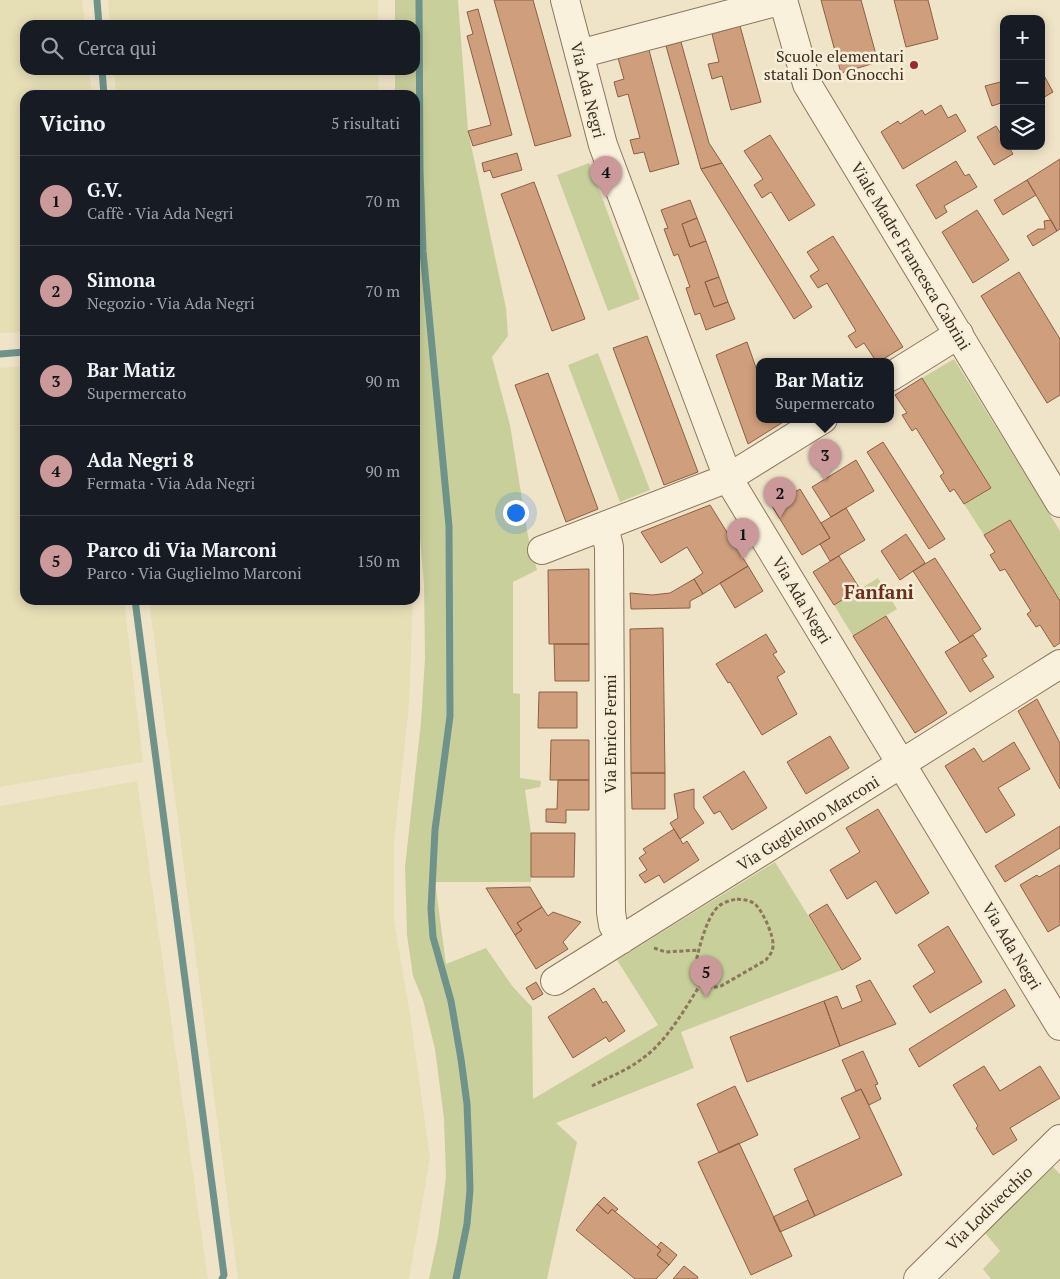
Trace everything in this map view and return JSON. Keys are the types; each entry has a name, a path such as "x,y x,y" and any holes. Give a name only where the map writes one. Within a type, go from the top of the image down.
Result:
{"street":[{"name":"Via Ada Negri","path":"565,0 603,145 728,478 1060,1026"},
{"path":"579,54 783,0"},
{"name":"Viale Madre Francesca Cabrini","path":"783,0 807,84 1060,503"},
{"path":"894,375 959,334"},
{"path":"542,550 728,478 817,423"},
{"name":"Via Enrico Fermi","path":"604,526 609,548 611,912 613,926 630,935"},
{"name":"Via Guglielmo Marconi","path":"556,981 1060,664"},
{"name":"Via Lodivecchio","path":"918,1279 1060,1139"}],"path":[{"path":"737,899 747,900 755,904 760,910 770,933 773,946 770,955 766,960 721,986 714,988 700,985 695,978 694,972 713,913 719,906 737,899"},
{"path":"630,935 646,942 659,951 700,950"},
{"path":"592,1086 633,1065 650,1052 676,1021 700,985"}],"shaded area":[{"path":"0,0 82,0 84,20 20,20 20,75 90,75 91,90 20,90 20,332 0,333"},
{"path":"108,0 378,0 378,20 110,20"},
{"path":"114,75 378,75 379,90 116,90"},
{"path":"20,366 20,605 125,605 143,762 0,787 0,368"},
{"path":"150,605 413,605 409,705 394,842 394,921 410,1014 430,1158 409,1279 238,1279"},
{"path":"137,781 208,1279 0,1279 0,806"}],"green space":[{"path":"395,0 458,0 468,131 506,308 508,336 492,357 510,425 528,536 537,570 513,582 513,693 520,694 520,778 541,781 540,787 525,790 531,833 531,882 435,882 446,964 486,948 513,987 532,1007 533,1099 658,1025 617,960 775,862 842,970 681,1032 694,1068 556,1123 577,1142 547,1279 429,1279 438,1237 446,1177 444,1119 435,1049 423,1000 413,976 407,935 405,867 421,722 425,658 424,584 420,537 420,90 395,90 395,75 420,75 420,20 395,20"},
{"path":"589,163 640,299 608,311 557,175"},
{"path":"598,353 650,490 620,502 568,365"},
{"path":"954,359 1060,531 1060,601 1010,520 984,535 964,504 990,488 922,378"},
{"path":"878,578 897,609 853,636 834,605"},
{"path":"1053,1167 1060,1174 1060,1279 991,1279 983,1269 1000,1251 985,1233"}],"building":[{"path":"494,0 533,0 571,136 535,146"},
{"path":"821,0 861,0 878,62 841,73"},
{"path":"894,0 928,0 938,39 906,47"},
{"path":"478,9 512,135 473,146 468,131 491,125 467,36 473,34 467,12"},
{"path":"740,26 761,102 731,110 722,76 712,79 708,64 719,62 712,34"},
{"path":"681,42 709,143 722,163 701,169 666,46"},
{"path":"649,50 679,164 650,172 644,152 634,154 630,140 640,138 628,94 618,97 614,82 624,79 618,58"},
{"path":"1045,77 1053,92 1045,97"},
{"path":"1000,82 1000,103 992,106 985,86"},
{"path":"941,105 948,118 956,114 966,131 903,169 881,132 898,121 900,124 922,110 925,115"},
{"path":"996,126 1000,132 1000,150 1010,150 1013,154 994,165 977,137"},
{"path":"770,135 815,205 789,221 771,192 762,198 754,185 763,179 744,151"},
{"path":"517,153 522,170 493,178 490,170 484,172 482,163"},
{"path":"1060,159 1060,229 1057,231 1027,180"},
{"path":"956,161 965,176 969,174 977,187 944,206 947,212 936,219 916,185"},
{"path":"722,163 812,307 794,319 701,169"},
{"path":"1027,180 1036,195 1003,215 994,200"},
{"path":"534,182 585,319 552,331 501,194"},
{"path":"690,200 697,218 682,224 690,247 706,241 719,277 705,282 714,307 728,302 735,319 706,330 700,313 695,315 686,288 690,287 678,254 674,256 664,229 668,228 661,210"},
{"path":"977,210 1009,260 973,283 942,232"},
{"path":"697,218 706,241 690,247 682,224"},
{"path":"1051,220 1057,231 1033,246 1027,236 1038,229 1045,229 1044,221"},
{"path":"833,236 903,347 885,358 874,358 864,343 856,348 848,336 856,331 827,283 818,288 810,276 819,270 807,252"},
{"path":"1019,272 1060,339 1060,395 1047,403 981,296"},
{"path":"719,277 728,302 714,307 705,282"},
{"path":"647,336 698,472 664,485 613,348"},
{"path":"747,342 756,368 756,423 782,423 748,444 716,355"},
{"path":"548,373 598,509 566,522 515,385"},
{"path":"922,378 991,488 964,504 954,489 950,492 940,476 944,473 916,428 912,431 902,415 907,413 895,395"},
{"path":"883,442 945,539 929,549 867,452"},
{"path":"856,460 874,491 831,517 812,487"},
{"path":"800,489 830,538 802,555 772,506"},
{"path":"710,505 748,566 703,594 694,579 703,573 687,547 661,563 641,532"},
{"path":"846,508 865,540 830,561 820,544 830,538 821,523"},
{"path":"1010,520 1060,601 1060,643 1054,647 1040,625 1036,627 1027,614 1031,611 1005,569 1000,571 990,555 995,552 984,535"},
{"path":"906,534 925,563 900,580 881,551"},
{"path":"839,556 860,589 834,605 813,572"},
{"path":"935,558 981,629 960,643 913,571"},
{"path":"748,566 763,591 735,608 720,583"},
{"path":"589,569 589,644 549,644 548,570"},
{"path":"694,579 703,594 690,601 690,608 631,609 630,593 652,595 670,593"},
{"path":"886,616 947,713 915,733 853,636"},
{"path":"663,628 665,773 631,773 630,629"},
{"path":"766,634 777,652 773,654 785,672 777,677 797,714 762,735 730,682 728,683 716,664"},
{"path":"973,635 987,656 982,659 994,677 970,692 945,652"},
{"path":"554,644 589,644 589,681 555,681"},
{"path":"539,692 577,692 577,728 538,728"},
{"path":"1037,699 1060,743 1060,789 1018,711"},
{"path":"830,736 849,768 806,794 787,762"},
{"path":"551,740 589,740 589,780 550,780"},
{"path":"1014,742 1030,769 998,788 1015,815 986,833 945,766 974,748 983,762"},
{"path":"744,771 767,808 732,830 720,811 714,814 703,797"},
{"path":"631,773 665,773 665,809 632,809"},
{"path":"558,780 589,780 589,810 566,810 566,823 546,822 546,809 557,809"},
{"path":"694,789 694,808 704,823 680,839 670,823 678,818 674,794"},
{"path":"878,809 929,893 896,914 876,881 847,899 830,870 860,852 846,828"},
{"path":"1060,826 1060,848 1005,882 995,866"},
{"path":"674,829 683,844 687,841 699,860 664,883 659,875 645,883 639,875 647,870 639,858 646,853 643,849"},
{"path":"531,833 575,833 574,877 531,877"},
{"path":"1060,865 1060,925 1048,932 1020,885"},
{"path":"530,887 542,907 517,923 522,930 515,935 486,888"},
{"path":"827,904 861,959 842,970 809,915"},
{"path":"542,907 548,916 553,912 581,922 563,942 568,949 536,969 515,935 522,930 517,923"},
{"path":"948,926 982,982 930,1013 913,986 935,972 918,945"},
{"path":"870,980 896,1024 840,1046 824,1001 837,996 842,1009 862,1001 856,986"},
{"path":"536,982 543,994 533,1000 526,988"},
{"path":"594,988 603,1003 606,1001 625,1031 609,1042 606,1037 573,1058 548,1017"},
{"path":"1005,989 1015,1006 919,1067 909,1049"},
{"path":"824,1001 840,1046 747,1082 730,1037"},
{"path":"863,1051 878,1084 875,1085 881,1099 869,1105 861,1089 856,1091 842,1060"},
{"path":"984,1066 1000,1091 1040,1066 1060,1098 1010,1128 1017,1140 993,1155 953,1085"},
{"path":"735,1086 758,1135 719,1153 697,1104"},
{"path":"861,1089 902,1175 815,1216 794,1169 860,1138 841,1098"},
{"path":"739,1143 792,1256 751,1275 698,1162"},
{"path":"604,1197 618,1209 615,1212 612,1209 608,1214 597,1204"},
{"path":"808,1200 815,1216 780,1232 773,1217"},
{"path":"597,1204 608,1214 612,1209 661,1250 657,1255 669,1265 656,1279 635,1279 576,1230"},
{"path":"661,1242 677,1255 669,1265 657,1255 661,1250 657,1247"},
{"path":"684,1266 698,1277 697,1279 673,1279"}],"waterway":[{"path":"97,0 99,20"},
{"path":"419,0 419,20"},
{"path":"102,75 104,90"},
{"path":"419,75 420,90"},
{"path":"420,171 423,251 449,526 450,716 435,830 431,909 433,937 451,1001 467,1104 470,1190 467,1224 456,1279"},
{"path":"0,354 20,352"},
{"path":"136,605 224,1275 222,1279"}],"place":[{"name":"Scuole elementari statali Don Gnocchi","path":"914,65"},
{"name":"Ada Negri 8","path":"606,197"},
{"name":"Bar Matiz","path":"825,480"},
{"name":"Simona","path":"780,518"},
{"name":"G.V.","path":"743,559"},
{"name":"Parco di Via Marconi","path":"706,997"}],"district":[{"name":"Fanfani","path":"879,591"}]}
